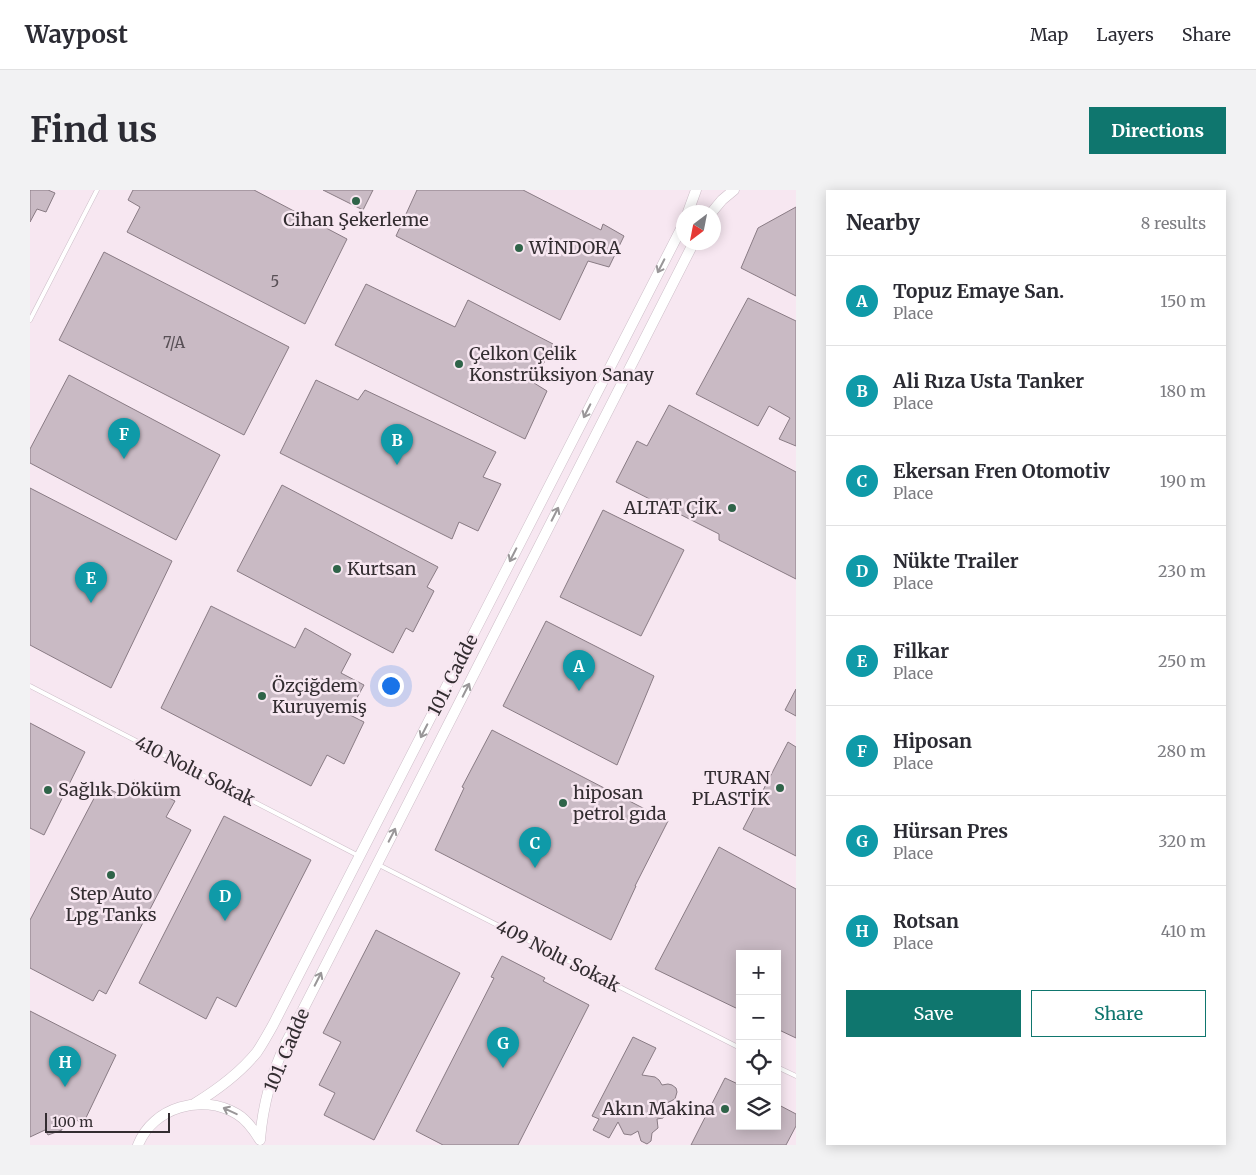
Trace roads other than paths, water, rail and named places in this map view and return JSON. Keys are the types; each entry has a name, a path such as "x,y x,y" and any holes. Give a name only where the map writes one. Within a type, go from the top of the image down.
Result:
{"street":[{"path":"691,205 696,190"},
{"path":"718,205 734,190"},
{"name":"101. Cadde","path":"194,1104 226,1082 249,1061 273,1025 676,239"},
{"name":"101. Cadde","path":"262,1142 264,1107 268,1088 280,1054 690,250"},
{"path":"138,1145 146,1131 162,1116 177,1108 194,1104 216,1106 232,1112 246,1121 262,1142"}],"lane":[{"path":"30,320 95,191"},
{"name":"410 Nolu Sokak","path":"30,686 359,856"},
{"name":"409 Nolu Sokak","path":"377,864 736,1046"},
{"path":"781,1069 796,1076"}],"place":[{"name":"Cihan Şekerleme","path":"356,201"},
{"name":"WİNDORA","path":"519,248"},
{"name":"Çelkon Çelik Konstrüksiyon Sanay","path":"459,364"},
{"name":"Hiposan","path":"124,459"},
{"name":"Ali Rıza Usta Tanker","path":"397,465"},
{"name":"ALTAT ÇİK.","path":"732,508"},
{"name":"Kurtsan","path":"337,569"},
{"name":"Filkar","path":"91,603"},
{"name":"Topuz Emaye San.","path":"579,691"},
{"name":"Özçiğdem Kuruyemiş","path":"262,696"},
{"name":"TURAN PLASTİK","path":"780,788"},
{"name":"Sağlık Döküm","path":"48,790"},
{"name":"hiposan petrol gıda","path":"563,803"},
{"name":"Ekersan Fren Otomotiv","path":"535,868"},
{"name":"Step Auto Lpg Tanks","path":"111,875"},
{"name":"Nükte Trailer","path":"225,921"},
{"name":"Hürsan Pres","path":"503,1068"},
{"name":"Rotsan","path":"65,1087"},
{"name":"Akın Makina","path":"725,1109"}]}
